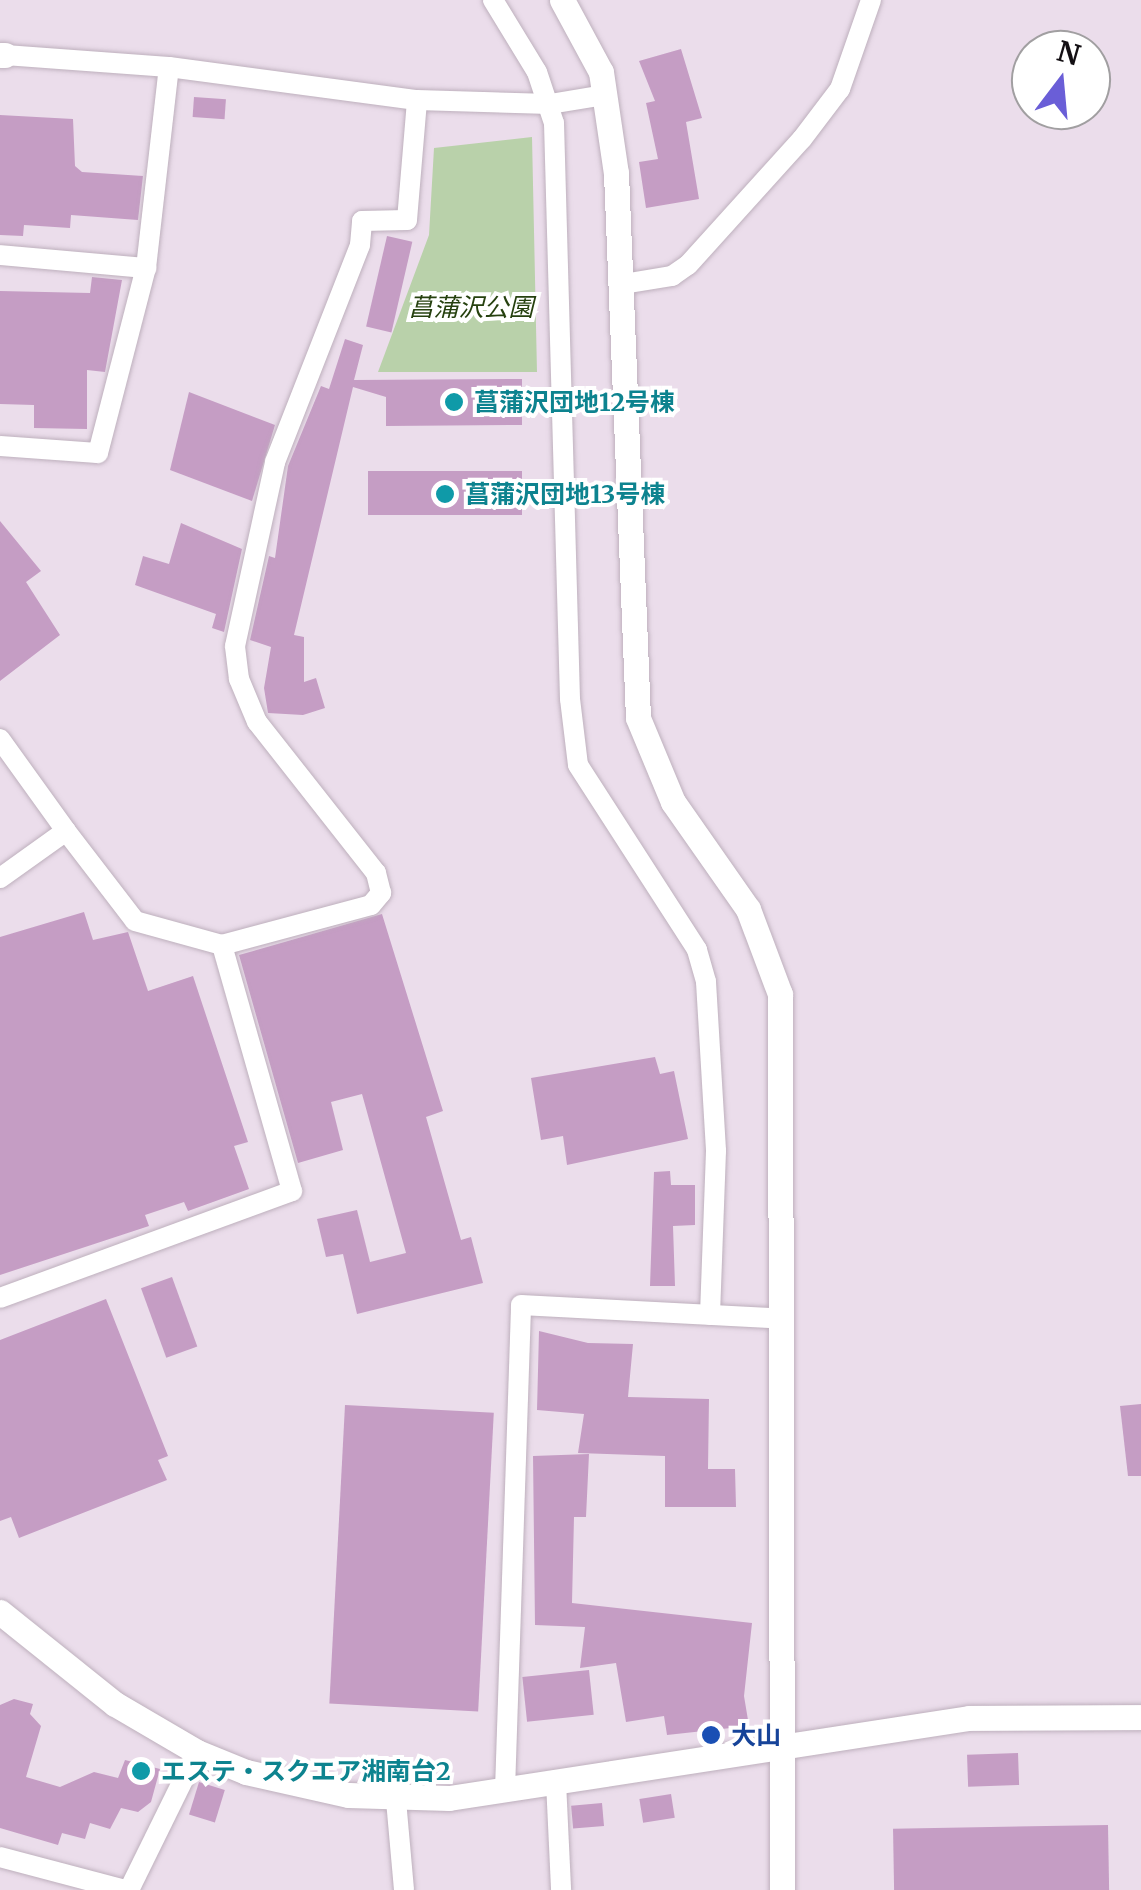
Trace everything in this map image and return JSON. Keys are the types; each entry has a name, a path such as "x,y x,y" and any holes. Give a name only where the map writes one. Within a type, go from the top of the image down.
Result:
{"street":[{"path":"493,0 550,104 561,238 573,734 591,793 697,950 706,982 716,1150 710,1315"},
{"path":"562,0 586,39 605,95 623,284 638,718 673,802 748,910 780,994 784,1319 782,1890"},
{"path":"623,284 672,276 688,265 802,139 840,89 871,0"},
{"path":"3,55 168,66 417,100 550,104 605,95"},
{"path":"0,446 98,452 146,268 168,66"},
{"path":"0,739 136,921 222,945 371,905 381,893 376,872 257,722 239,679 236,646 275,462 360,246 362,221 407,220 417,100"},
{"path":"0,255 146,268"},
{"path":"0,878 66,832"},
{"path":"0,1298 292,1192 222,945"},
{"path":"505,1790 521,1306 784,1319"},
{"path":"0,1612 114,1704 196,1752 310,1789 396,1800 505,1790 969,1718 1141,1717"},
{"path":"0,1857 127,1890 196,1752"},
{"path":"556,1782 562,1890"},
{"path":"396,1800 404,1890"}],"green space":[{"name":"菖蒲沢公園","path":"532,137 537,372 378,372 429,235 434,148"}],"building":[{"path":"681,49 702,118 686,122 699,199 646,208 639,162 658,159 646,103 655,101 639,61"},
{"path":"194,97 226,99 225,119 193,117"},
{"path":"0,115 73,119 75,166 82,172 143,176 138,220 71,215 70,228 24,225 23,236 0,235"},
{"path":"387,236 412,242 391,332 366,327"},
{"path":"92,277 122,280 105,372 87,370 87,429 34,428 34,405 0,404 0,291 90,293"},
{"path":"345,339 363,345 354,380 522,379 522,425 386,426 386,397 353,387 294,635 304,637 304,682 316,678 325,708 303,715 268,713 264,688 271,647 250,640 269,556 275,558 288,466 321,386 329,389"},
{"path":"189,392 275,425 252,501 170,470"},
{"name":"菖蒲沢団地13号棟","path":"368,471 522,471 522,515 368,515"},
{"path":"0,521 41,571 26,582 60,635 0,681"},
{"path":"181,523 242,549 224,632 212,628 216,614 135,585 143,556 169,564"},
{"path":"84,912 93,940 128,932 148,991 193,976 248,1142 234,1146 249,1189 188,1211 184,1202 145,1215 149,1226 0,1275 0,937"},
{"path":"382,914 443,1111 426,1117 461,1240 471,1237 483,1283 357,1314 343,1254 326,1257 317,1219 357,1210 370,1262 406,1253 362,1094 331,1102 343,1150 298,1163 239,955"},
{"path":"655,1057 660,1074 674,1071 688,1139 567,1165 563,1136 541,1140 531,1078"},
{"path":"670,1171 671,1185 695,1185 695,1225 673,1226 675,1286 650,1286 654,1172"},
{"path":"172,1277 197,1347 166,1358 141,1288"},
{"path":"106,1299 168,1456 158,1460 167,1480 19,1538 11,1517 0,1521 0,1340"},
{"path":"539,1331 588,1343 633,1344 628,1397 709,1399 708,1469 735,1469 736,1507 665,1507 665,1456 578,1453 584,1414 537,1410"},
{"path":"1141,1404 1141,1476 1128,1476 1120,1406"},
{"path":"345,1405 494,1413 478,1711 329,1704"},
{"path":"589,1454 586,1517 574,1517 572,1603 752,1623 744,1696 749,1726 667,1735 664,1716 626,1722 616,1663 580,1668 585,1627 535,1625 533,1456"},
{"path":"589,1670 594,1715 527,1722 522,1677"},
{"name":"エステ・スクエア湘南台2","path":"14,1699 33,1704 30,1714 41,1726 26,1777 60,1787 94,1772 118,1778 125,1760 160,1769 151,1802 138,1812 121,1808 110,1829 90,1823 85,1839 62,1833 58,1845 0,1828 0,1705"},
{"path":"1018,1753 1019,1785 968,1787 967,1755"},
{"path":"199,1782 225,1790 215,1822 189,1815"},
{"path":"671,1794 675,1818 643,1823 639,1799"},
{"path":"602,1803 604,1826 573,1829 571,1806"},
{"path":"1108,1825 1109,1890 894,1890 893,1829"}],"place":[{"name":"菖蒲沢団地12号棟","path":"454,402"},
{"name":"菖蒲沢団地13号棟","path":"445,494"},
{"name":"大山","path":"711,1735"},
{"name":"エステ・スクエア湘南台2","path":"141,1771"}]}
